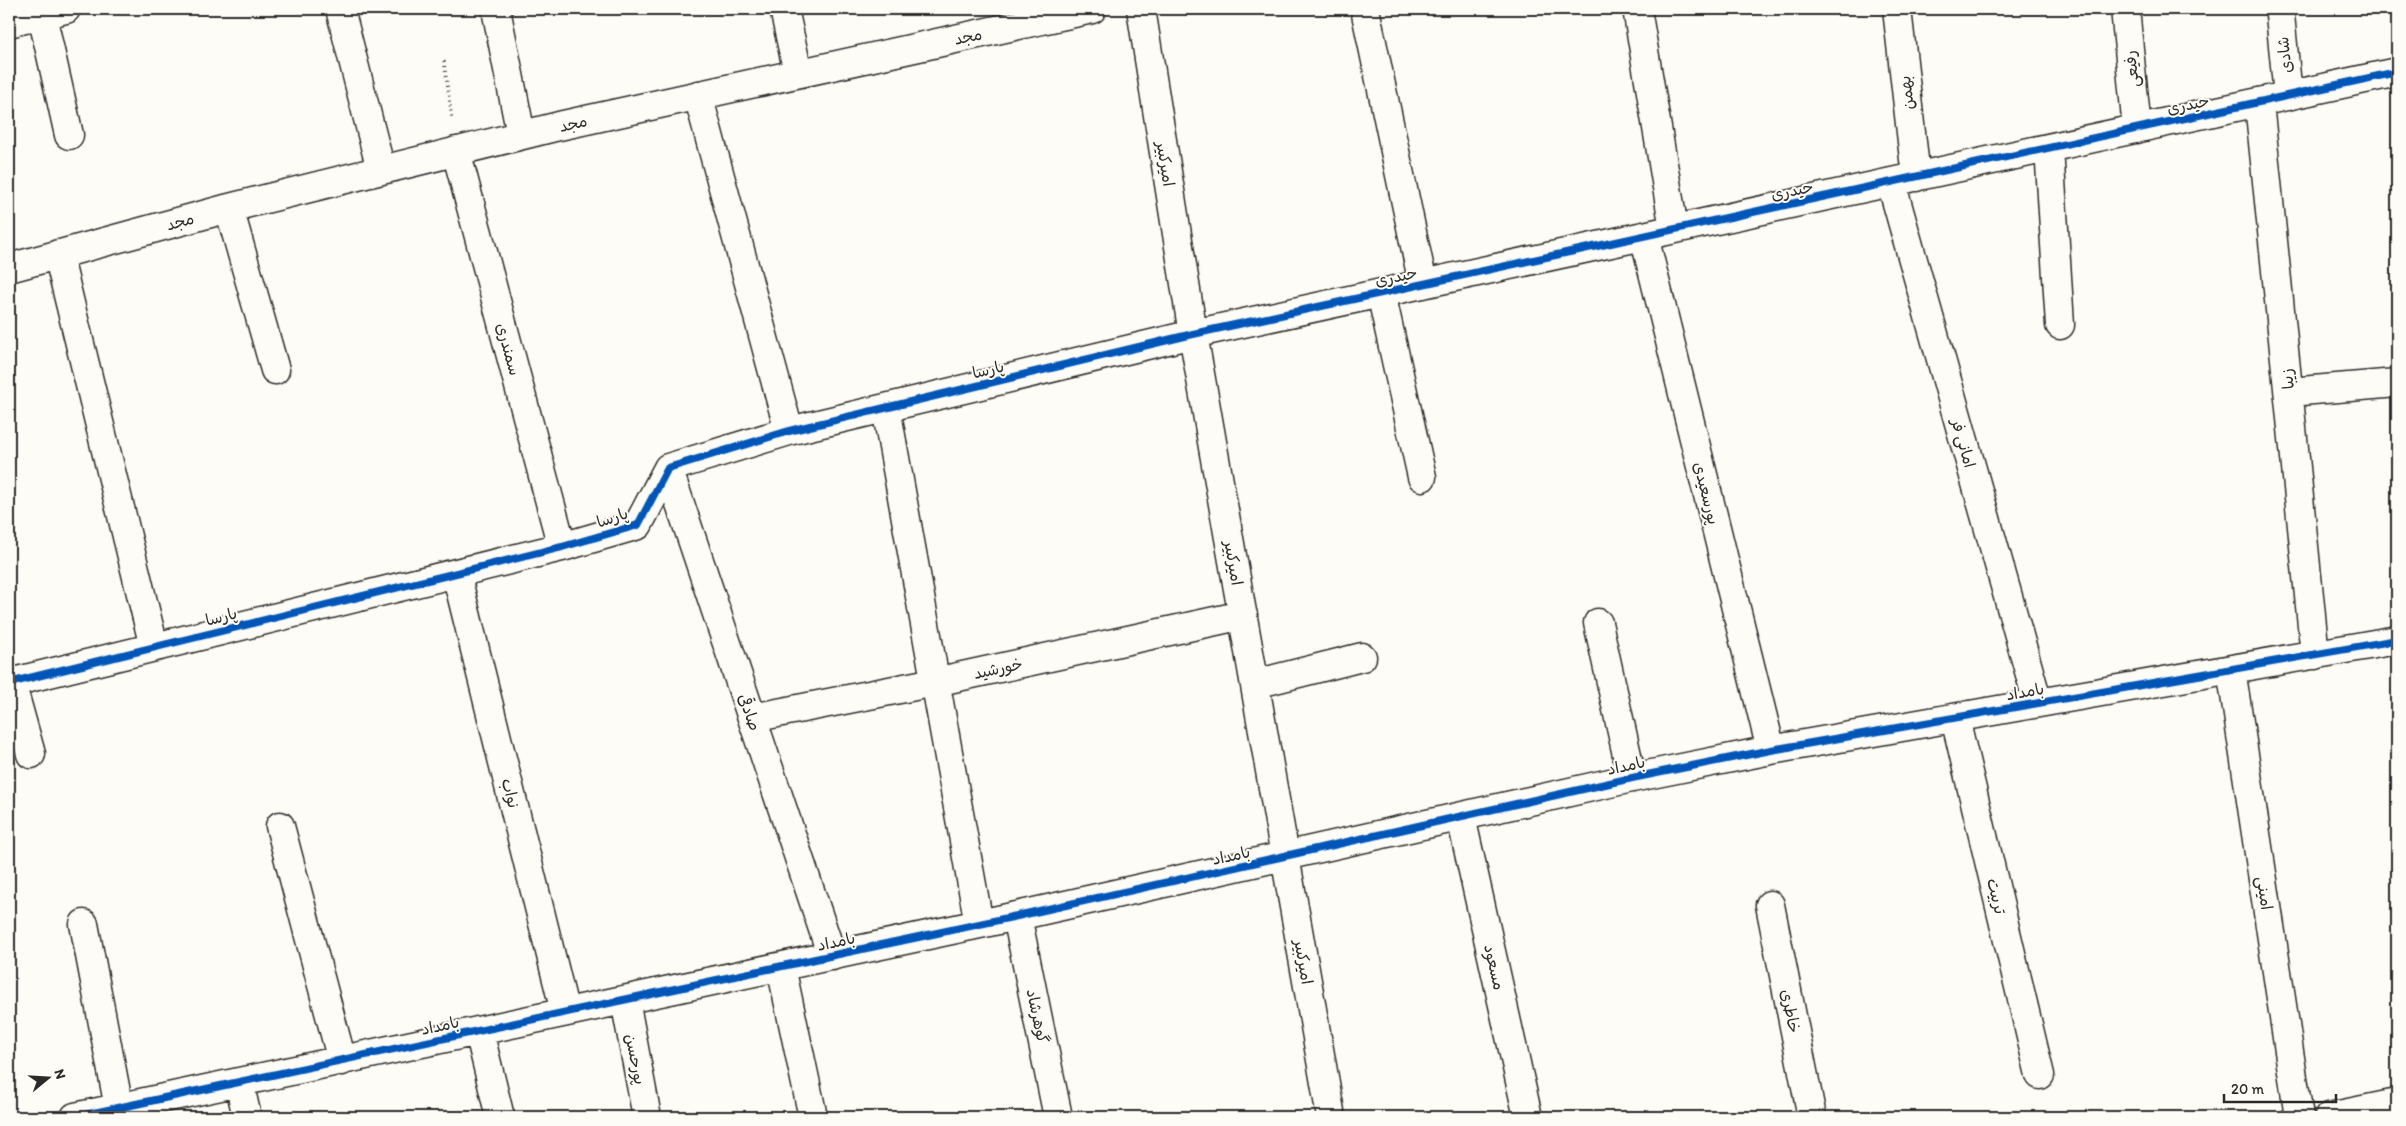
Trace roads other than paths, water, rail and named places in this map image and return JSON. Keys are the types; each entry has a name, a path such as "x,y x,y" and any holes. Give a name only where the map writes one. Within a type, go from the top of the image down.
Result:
{"street":[{"path":"340,9 381,170"},
{"path":"496,9 521,135"},
{"path":"784,9 798,73"},
{"name":"مجد","path":"9,268 229,208 521,135 1092,9"},
{"name":"امیرکبیر","path":"1141,9 1193,334 1331,1117"},
{"path":"1365,9 1423,284"},
{"path":"1636,9 1674,229"},
{"name":"بهمن","path":"1897,9 1904,180"},
{"name":"رفیعی","path":"2125,9 2137,129"},
{"path":"9,23 54,12 69,135"},
{"name":"شادی","path":"2280,15 2288,96"},
{"name":"حیدری","path":"1193,334 2397,72"},
{"path":"698,95 790,431"},
{"name":"زیبا","path":"2260,103 2315,655"},
{"path":"2049,148 2060,325"},
{"name":"سمندری","path":"456,151 562,547"},
{"name":"امانی فر","path":"1904,180 2038,703"},
{"path":"229,208 275,370"},
{"name":"پورسعیدی","path":"1644,236 1771,750"},
{"path":"58,254 154,647"},
{"path":"1381,293 1422,477"},
{"name":"پارسا","path":"10,682 562,547 638,525 668,468 790,431 1193,334"},
{"path":"2289,392 2397,383"},
{"path":"886,408 979,924"},
{"name":"صادقی","path":"668,468 832,956"},
{"name":"نواب","path":"456,573 566,1012"},
{"name":"خورشید","path":"752,718 935,682 1243,615"},
{"path":"1598,624 1632,778"},
{"name":"بامداد","path":"75,1117 1017,916 1632,778 1771,750 2397,640"},
{"path":"1256,684 1362,657"},
{"name":"امینی","path":"2231,669 2299,1117"},
{"path":"10,682 31,754"},
{"name":"تربیت","path":"1955,718 2040,1075"},
{"name":"مسعود","path":"1461,816 1528,1117"},
{"path":"280,826 342,1060"},
{"name":"خاطری","path":"1770,905 1812,1117"},
{"name":"گوهرشاد","path":"1017,916 1058,1117"},
{"path":"84,924 119,1108"},
{"path":"781,967 813,1117"},
{"name":"پورحسن","path":"624,1000 647,1117"},
{"path":"480,1031 500,1117"},
{"path":"239,1082 247,1117"},
{"path":"2330,1117 2397,1103"}]}
